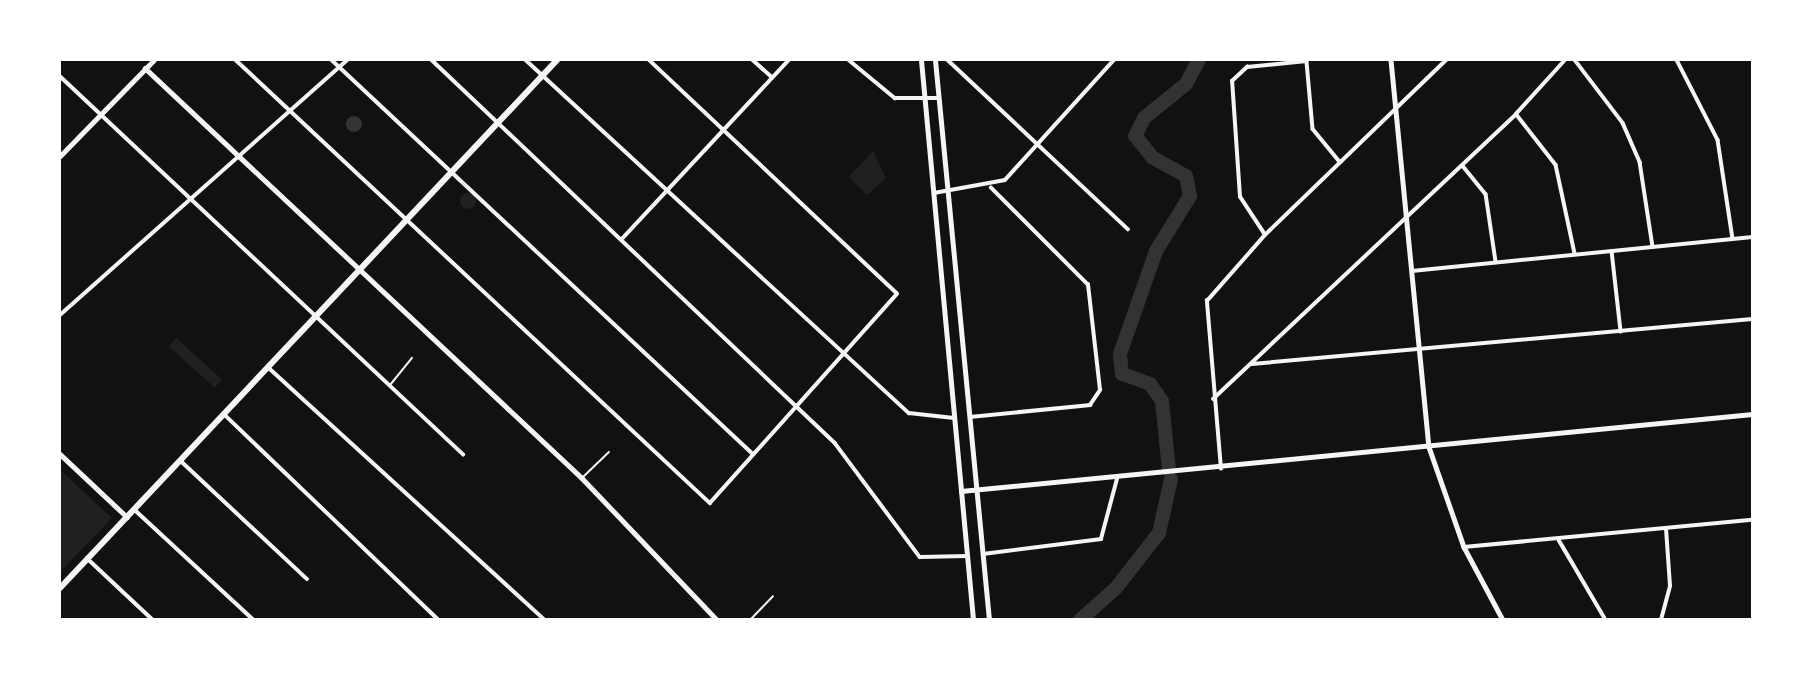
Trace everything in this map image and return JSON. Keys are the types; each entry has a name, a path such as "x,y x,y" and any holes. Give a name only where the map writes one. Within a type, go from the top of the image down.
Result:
{"main road":[{"path":"60,588 557,60"},
{"path":"921,60 973,620"},
{"path":"935,60 979,492 989,620"},
{"path":"940,266 955,265"},
{"path":"950,373 965,372"}],"street":[{"path":"60,156 154,60"},
{"path":"236,60 710,503 895,299 896,290 649,60"},
{"path":"332,60 753,454"},
{"path":"60,315 186,197 348,60"},
{"path":"432,60 797,404 862,473 920,558 967,556"},
{"path":"526,60 844,356 916,417 954,418"},
{"path":"753,60 772,77"},
{"path":"620,240 789,60"},
{"path":"849,60 895,98 939,98"},
{"path":"947,60 1128,229"},
{"path":"934,193 991,188 1038,146 1114,60"},
{"path":"1265,235 1240,197 1232,81 1247,67 1306,60 1313,129 1340,162"},
{"path":"1391,60 1404,218 1429,447 1464,547 1503,620"},
{"path":"1221,469 1213,399 1207,301 1265,235 1446,60"},
{"path":"1213,399 1517,114 1565,60"},
{"path":"1574,60 1617,114 1640,162 1653,247"},
{"path":"1677,60 1718,140 1733,239"},
{"path":"145,68 582,478 717,620"},
{"path":"60,76 463,454"},
{"path":"1517,114 1556,164 1575,254"},
{"path":"1463,166 1486,194 1496,262"},
{"path":"970,417 1090,405 1100,390 1088,285 991,188"},
{"path":"1410,272 1752,237"},
{"path":"1612,251 1621,331"},
{"path":"1252,364 1752,319"},
{"path":"268,367 545,620"},
{"path":"224,414 438,619"},
{"path":"961,491 979,492 1221,469 1752,414"},
{"path":"60,454 127,517"},
{"path":"180,460 307,579"},
{"path":"983,554 1101,539 1117,479"},
{"path":"134,509 254,620"},
{"path":"1464,547 1752,520"},
{"path":"1661,620 1670,586 1666,528"},
{"path":"1559,540 1606,620"},
{"path":"87,558 153,620"},
{"path":"432,620 438,619"}],"lane":[{"path":"389,386 412,358"},
{"path":"582,478 609,452"},
{"path":"750,620 773,596"}],"shaded area":[{"path":"351,116 357,116 362,124 360,130 351,132 346,127 346,121"},
{"path":"873,151 886,178 867,195 849,177"},
{"path":"465,193 471,193 476,201 474,207 465,209 460,204 460,198"},
{"path":"176,338 222,379 215,388 169,346"},
{"path":"60,470 112,518 60,572"}],"waterway":[{"path":"1169,470 1162,401 1150,384 1122,374 1120,354 1156,251 1190,196 1186,176 1153,158 1135,136 1144,118 1186,84 1199,60"},
{"path":"1080,620 1116,588 1159,533 1171,479"}]}
